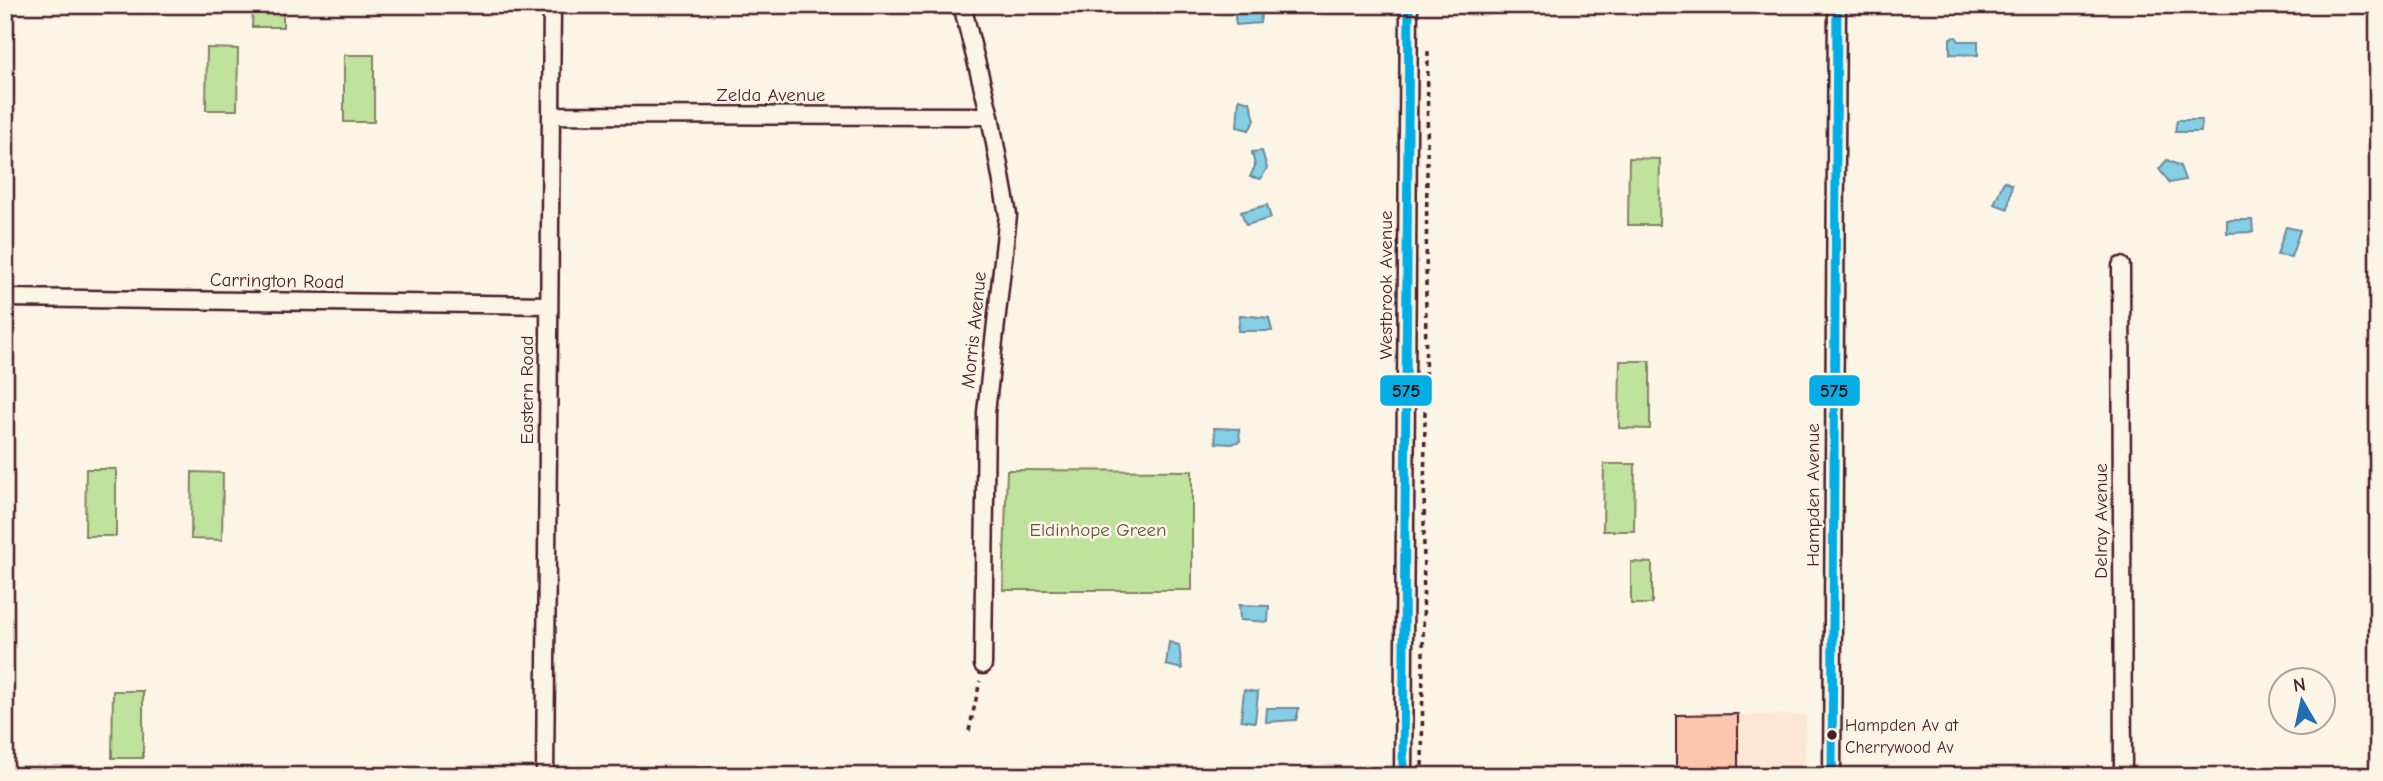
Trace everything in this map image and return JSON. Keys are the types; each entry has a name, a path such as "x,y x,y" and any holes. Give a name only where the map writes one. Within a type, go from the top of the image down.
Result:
{"street":[{"name":"Eastern Road","path":"545,776 552,5"},
{"name":"Morris Avenue","path":"962,5 990,116 1008,215 986,413 984,665"},
{"name":"Westbrook Avenue","path":"1403,776 1409,5"},
{"name":"Hampden Avenue","path":"1832,776 1837,5"},
{"name":"Zelda Avenue","path":"552,115 990,116"},
{"name":"Delray Avenue","path":"2121,266 2123,776"},
{"name":"Carrington Road","path":"5,298 549,305"}],"path":[{"path":"1422,776 1428,47"},
{"path":"969,731 984,665"}],"shaded area":[{"path":"1676,715 1806,715 1805,776 1676,776"}],"green space":[{"path":"253,5 283,5 283,27 252,27"},
{"path":"207,48 238,49 237,110 206,110"},
{"path":"344,55 374,55 374,122 344,122"},
{"path":"1629,158 1660,159 1659,225 1628,225"},
{"path":"1620,361 1650,361 1650,429 1619,428"},
{"path":"1604,464 1635,464 1634,531 1603,531"},
{"path":"86,469 116,469 116,536 85,536"},
{"name":"Eldinhope Green","path":"1007,470 1192,471 1192,590 1003,590"},
{"path":"192,472 223,473 222,540 191,539"},
{"path":"1631,562 1652,563 1652,604 1631,604"},
{"path":"113,691 143,691 143,758 112,758"}],"water":[{"path":"1262,7 1260,23 1236,25 1234,9"},
{"path":"1956,37 1959,41 1978,41 1978,55 1950,54 1950,38"},
{"path":"1239,99 1250,102 1255,120 1249,130 1237,127"},
{"path":"2177,120 2202,120 2201,132 2175,132"},
{"path":"1262,151 1267,168 1261,179 1250,177 1255,166 1252,152"},
{"path":"2167,160 2180,166 2185,180 2170,183 2159,169"},
{"path":"2004,181 2012,185 2008,209 1994,204"},
{"path":"1267,205 1271,218 1246,225 1241,212"},
{"path":"2227,220 2252,220 2253,232 2227,233"},
{"path":"2286,227 2300,230 2291,257 2277,255"},
{"path":"1240,315 1269,318 1272,331 1238,331"},
{"path":"1214,428 1239,429 1240,441 1232,444 1216,443"},
{"path":"1239,605 1269,606 1268,622 1240,620"},
{"path":"1169,642 1179,645 1182,669 1166,665"},
{"path":"1244,690 1258,692 1255,722 1241,720"},
{"path":"1267,708 1299,708 1296,720 1266,722"}],"building":[{"path":"1738,714 1738,776 1676,776 1676,715"}],"transit line":[{"name":"575","path":"1403,776 1409,5"},
{"name":"575","path":"1832,776 1837,5"}],"place":[{"name":"Hampden Av at Cherrywood Av","path":"1832,735"}]}
